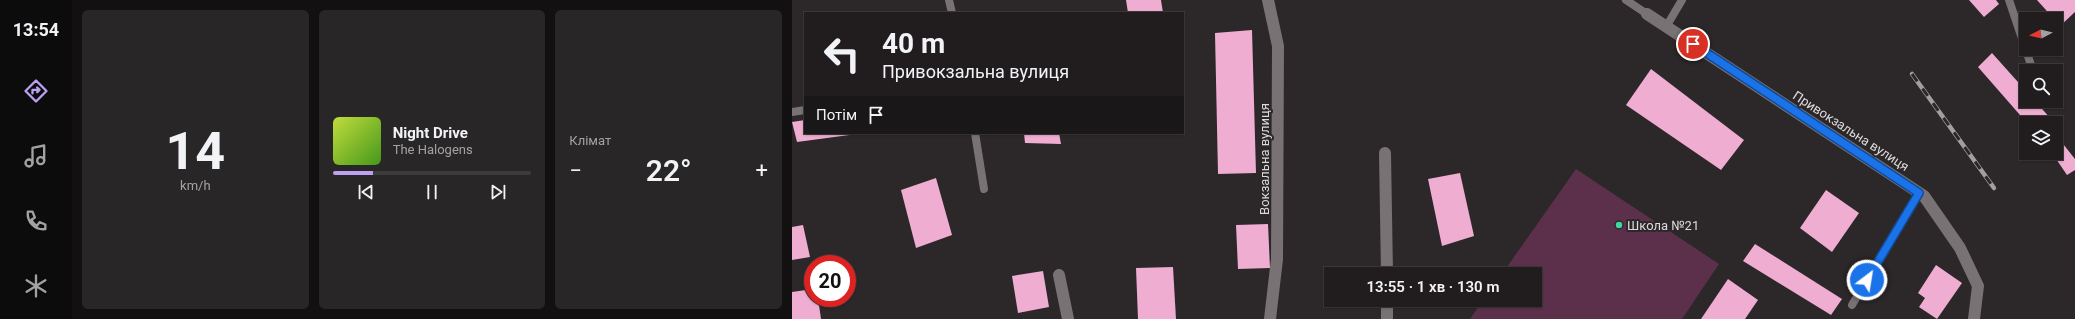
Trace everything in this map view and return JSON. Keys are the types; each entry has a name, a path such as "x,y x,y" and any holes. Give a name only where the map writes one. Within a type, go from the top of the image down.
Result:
{"street":[{"name":"Вокзальна вулиця","path":"1268,0 1278,46 1277,259 1270,319"},
{"name":"Привокзальна вулиця","path":"1647,14 1924,196 1960,248 1978,286 1974,319"},
{"path":"1385,153 1387,267"},
{"path":"1059,275 1068,319"},
{"path":"1386,319 1387,307"}],"lane":[{"path":"949,0 952,12"},
{"path":"1626,0 1647,14"},
{"path":"1666,27 1682,0"},
{"path":"2009,0 2031,64"},
{"path":"792,112 804,110"},
{"path":"975,134 984,189"},
{"path":"1852,305 1919,193"}],"shaded area":[{"path":"1576,169 1719,264 1682,319 1470,319 1478,307 1542,307 1542,267 1507,267"}],"building":[{"path":"1126,0 1161,0 1163,12 1128,12"},
{"path":"1969,0 1996,0 1999,4 1984,17"},
{"path":"2037,0 2075,0 2075,12 2063,23 2063,12 2048,12"},
{"path":"1252,30 1256,173 1218,174 1215,33"},
{"path":"1992,53 2019,83 2019,108 2041,108 2048,116 2021,116 1978,67"},
{"path":"1651,69 1744,140 1721,170 1626,105"},
{"path":"804,120 804,134 857,134 797,142 792,122"},
{"path":"1024,134 1059,134 1061,144 1025,143"},
{"path":"2063,144 2075,159 2075,170 2067,175 2057,160 2063,160"},
{"path":"1460,173 1474,236 1442,246 1428,179"},
{"path":"936,178 952,235 916,248 901,190"},
{"path":"1826,190 1859,213 1832,252 1800,228"},
{"path":"1268,224 1270,268 1238,269 1236,225"},
{"path":"803,225 810,255 804,255 804,258 792,260 792,227"},
{"path":"1755,244 1842,299 1831,315 1743,261"},
{"path":"1936,265 1962,283 1937,319 1919,307 1925,298 1918,293"},
{"path":"1173,267 1176,319 1138,319 1136,268"},
{"path":"1043,271 1049,307 1018,313 1012,276"},
{"path":"1728,279 1758,300 1745,319 1701,319"},
{"path":"804,290 804,307 819,307 821,319 792,319 792,292"}],"railway":[{"path":"1912,74 1994,188"}],"place":[{"name":"Школа №21","path":"1619,225"}],"route":[{"path":"1693,44 1919,193 1867,280"}]}
